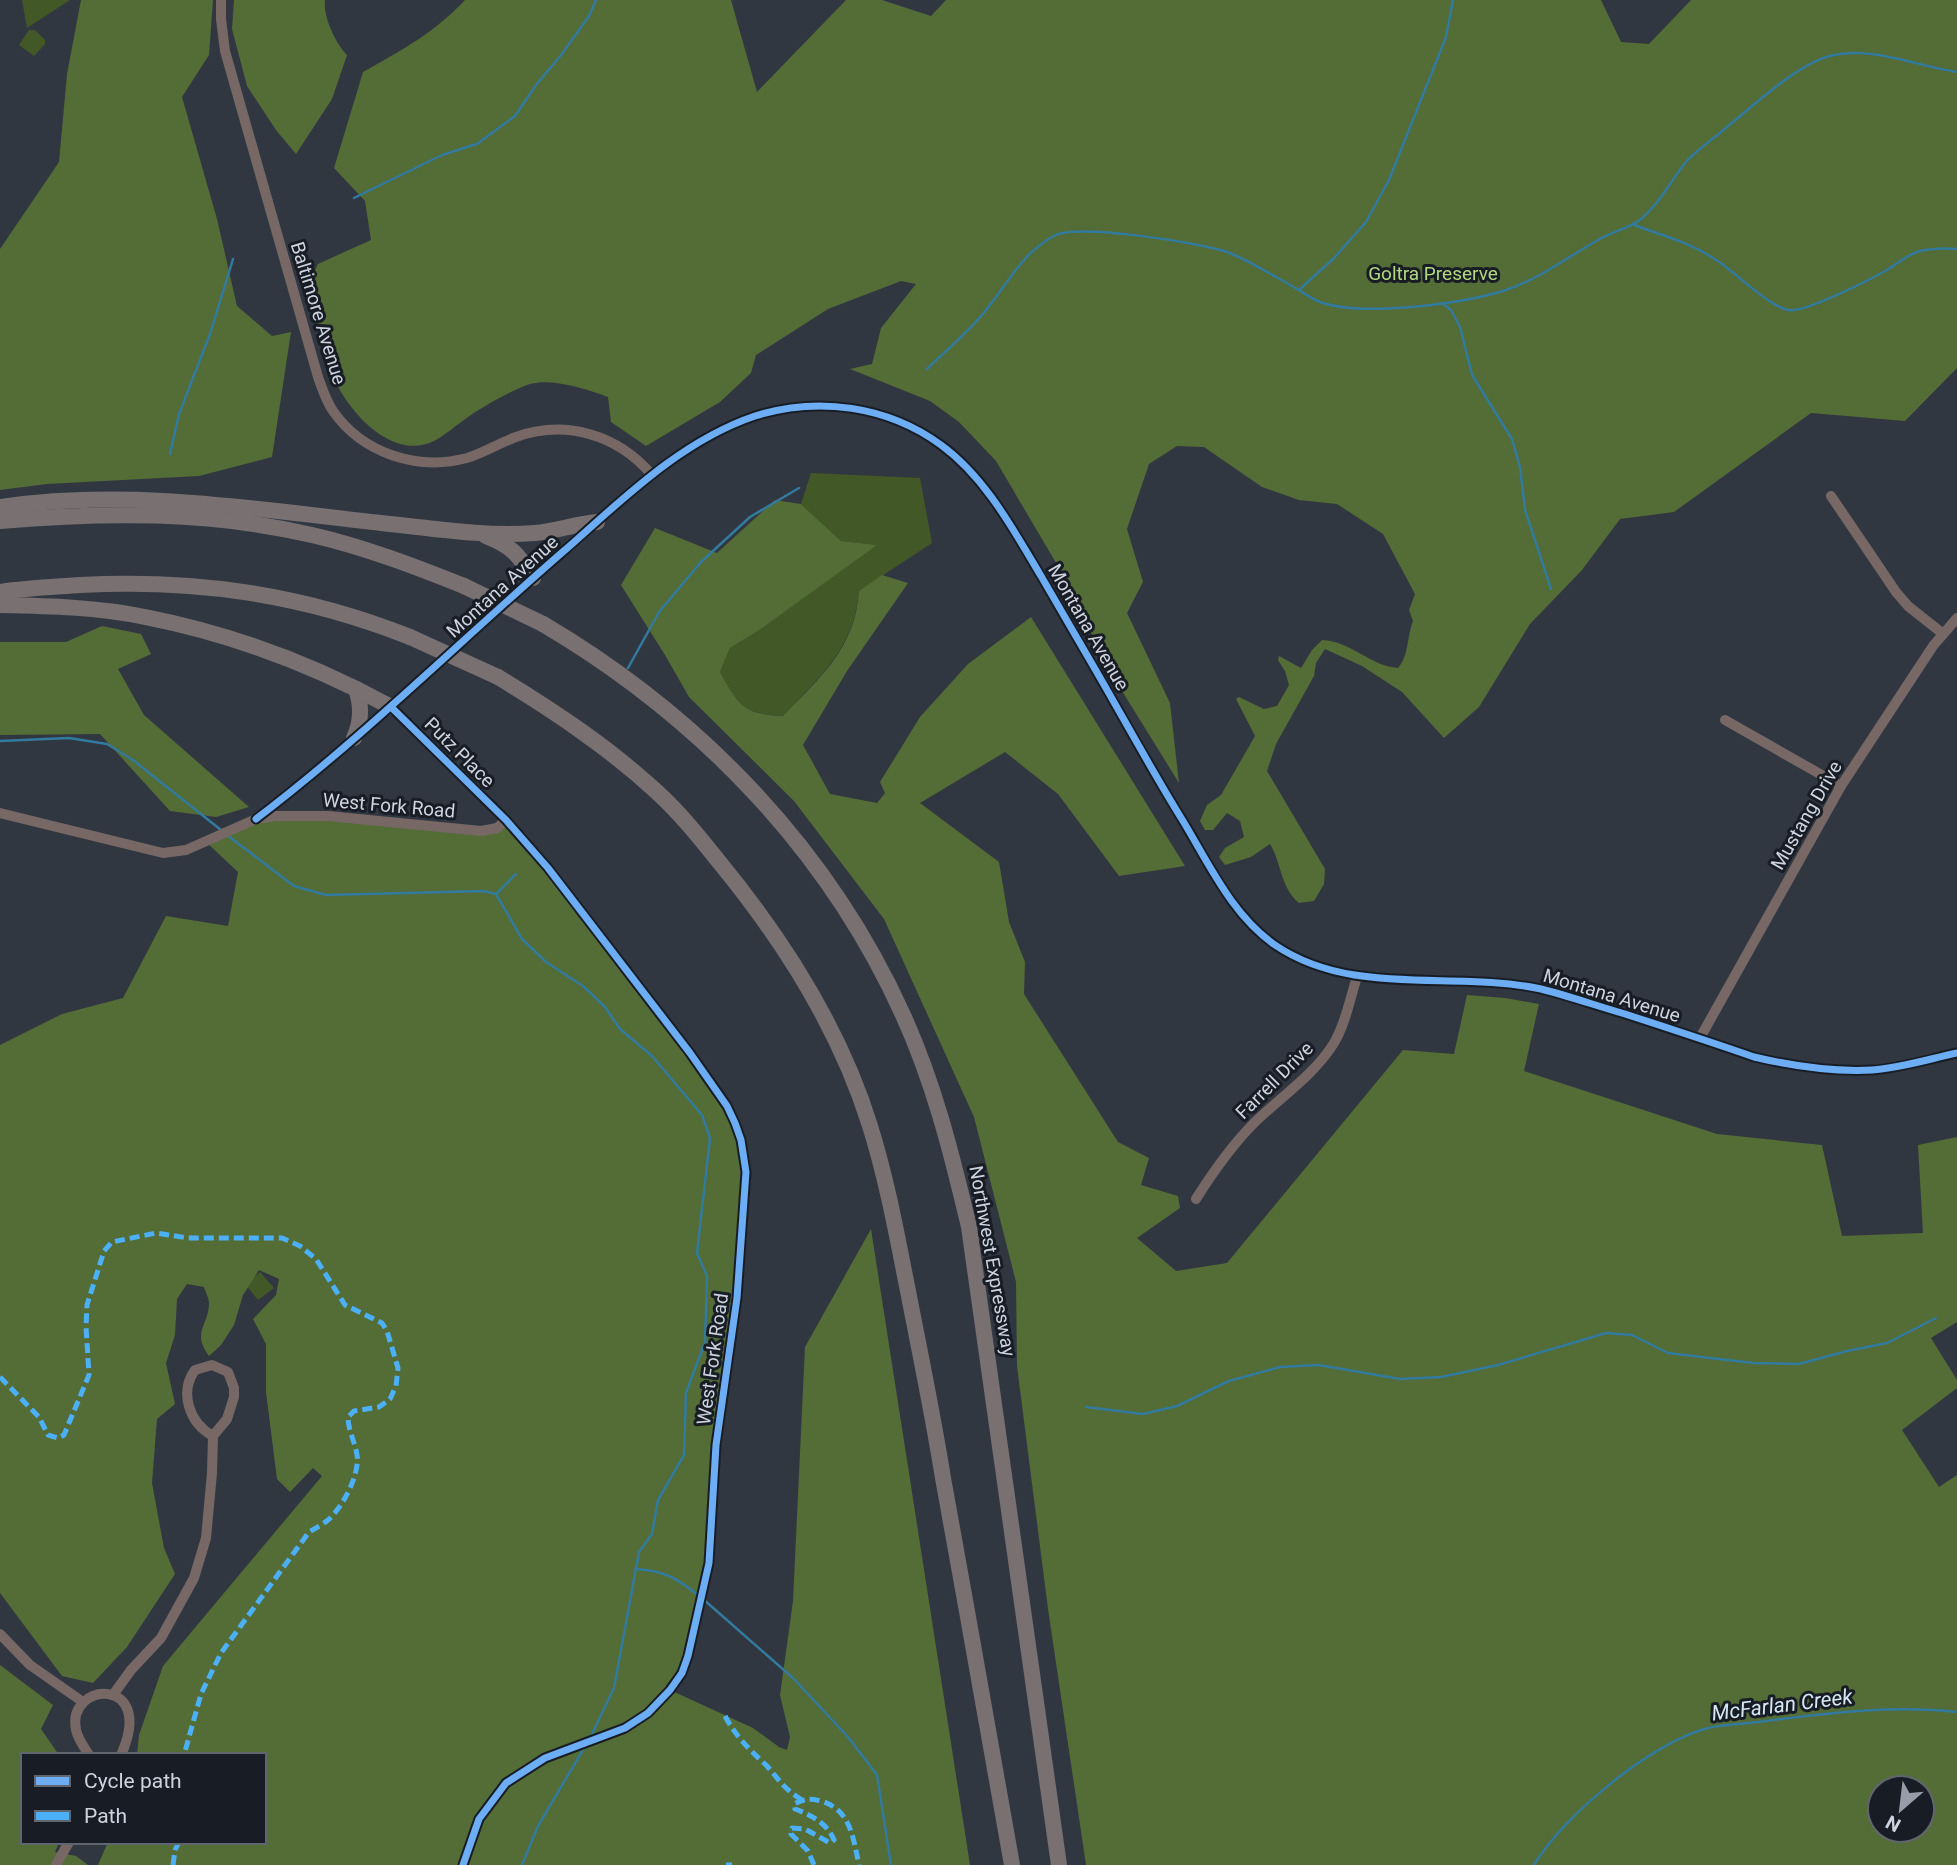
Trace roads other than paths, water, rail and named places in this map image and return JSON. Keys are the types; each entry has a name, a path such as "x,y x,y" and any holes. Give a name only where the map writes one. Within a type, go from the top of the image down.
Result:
{"highway":[{"path":"0,507 42,500 169,501 474,532 535,533 597,522"},
{"name":"Northwest Expressway","path":"0,522 65,516 170,515 251,524 313,535 464,586 543,624 614,670 680,719 737,773 780,819 818,867 881,970 904,1016 950,1146 969,1227 1059,1865"},
{"path":"474,532 513,550 521,557 533,578"},
{"path":"0,592 26,588 145,583 222,589 311,605 358,617 410,637 498,677 586,734 658,793 738,885 816,1001 869,1123 887,1187 934,1424 1012,1865"},
{"path":"0,605 92,610 169,622 251,644 302,663 391,707"},
{"path":"354,738 361,724 360,701 356,688"}],"street":[{"name":"Baltimore Avenue","path":"221,0 225,51 299,314 325,396 346,426 360,439 397,458 432,464 470,457 528,433 559,428 575,430 610,441 638,459 652,475"},
{"name":"Montana Avenue","path":"256,819 302,785 533,578 681,453 757,416 821,405 851,408 909,425 941,445 971,471 1019,540 1208,865 1245,919 1292,956 1330,971 1357,977 1492,982 1531,988 1574,998 1755,1057 1782,1063 1873,1070 1957,1053"},
{"path":"1831,496 1896,593 1942,633"},
{"name":"Mustang Drive","path":"1700,1038 1841,786 1942,633 1957,618"},
{"name":"Putz Place","path":"391,707 506,820"},
{"path":"1725,720 1841,786"},
{"name":"West Fork Road","path":"0,813 153,852 177,852 256,819 276,816 328,816 481,831 497,828 506,820 548,868 690,1053 727,1106 741,1140 746,1172 740,1273 716,1445 710,1550 688,1656 682,1673 648,1713 614,1733 532,1764 517,1774 497,1793 479,1819 463,1865"},
{"name":"Farrell Drive","path":"1196,1199 1217,1167 1252,1125 1314,1067 1333,1045 1340,1032 1357,977"},
{"path":"113,1695 131,1670 161,1638 194,1578 206,1538 213,1436 227,1419 234,1388 228,1372 212,1365 195,1370 186,1388 191,1412 204,1431 213,1436"},
{"path":"0,1634 30,1665 83,1702"},
{"path":"88,1753 76,1731 78,1710 83,1702 92,1696 113,1695 121,1699 131,1715 122,1753"},
{"path":"56,1865 68,1844"}],"waterway":[{"path":"354,198 442,155 477,144 515,116 589,16 596,0"},
{"path":"1299,290 1334,258 1366,222 1389,180 1446,37 1453,0"},
{"path":"927,369 979,318 1024,260 1054,236 1067,233 1113,233 1216,249 1248,261 1317,301 1338,306 1385,309 1485,296 1528,281 1603,237 1641,219 1693,154 1790,76 1820,59 1834,55 1865,53 1957,72"},
{"path":"1634,225 1704,252 1770,301 1788,310 1808,307 1837,295 1916,252 1957,249"},
{"path":"170,454 179,414 210,334 233,259"},
{"path":"1442,303 1451,310 1460,327 1472,375 1512,439 1520,467 1525,510 1551,589"},
{"path":"628,668 659,612 701,562 750,517 799,488"},
{"path":"0,741 69,738 107,744 133,760 221,830"},
{"path":"227,835 294,886 326,895 484,891 496,894 522,939 546,962 583,986 605,1007 620,1029 652,1056 702,1115 710,1138 697,1253 707,1276 705,1342 686,1393 684,1455 658,1500 652,1534 639,1552 614,1688 591,1736"},
{"path":"496,894 516,874"},
{"path":"1086,1407 1143,1414 1177,1406 1229,1381 1280,1367 1319,1365 1400,1379 1441,1377 1498,1365 1606,1333 1632,1335 1668,1353 1753,1363 1799,1364 1887,1343 1936,1318"},
{"path":"636,1569 669,1576 698,1595"},
{"path":"703,1599 793,1678 848,1737 877,1775 891,1865"},
{"name":"McFarlan Creek","path":"1534,1865 1566,1825 1611,1783 1661,1748 1708,1728 1838,1713 1909,1709 1957,1712"},
{"path":"522,1865 538,1826 584,1748"}],"park label":[{"name":"Goltra Preserve","path":"1433,273"}]}
